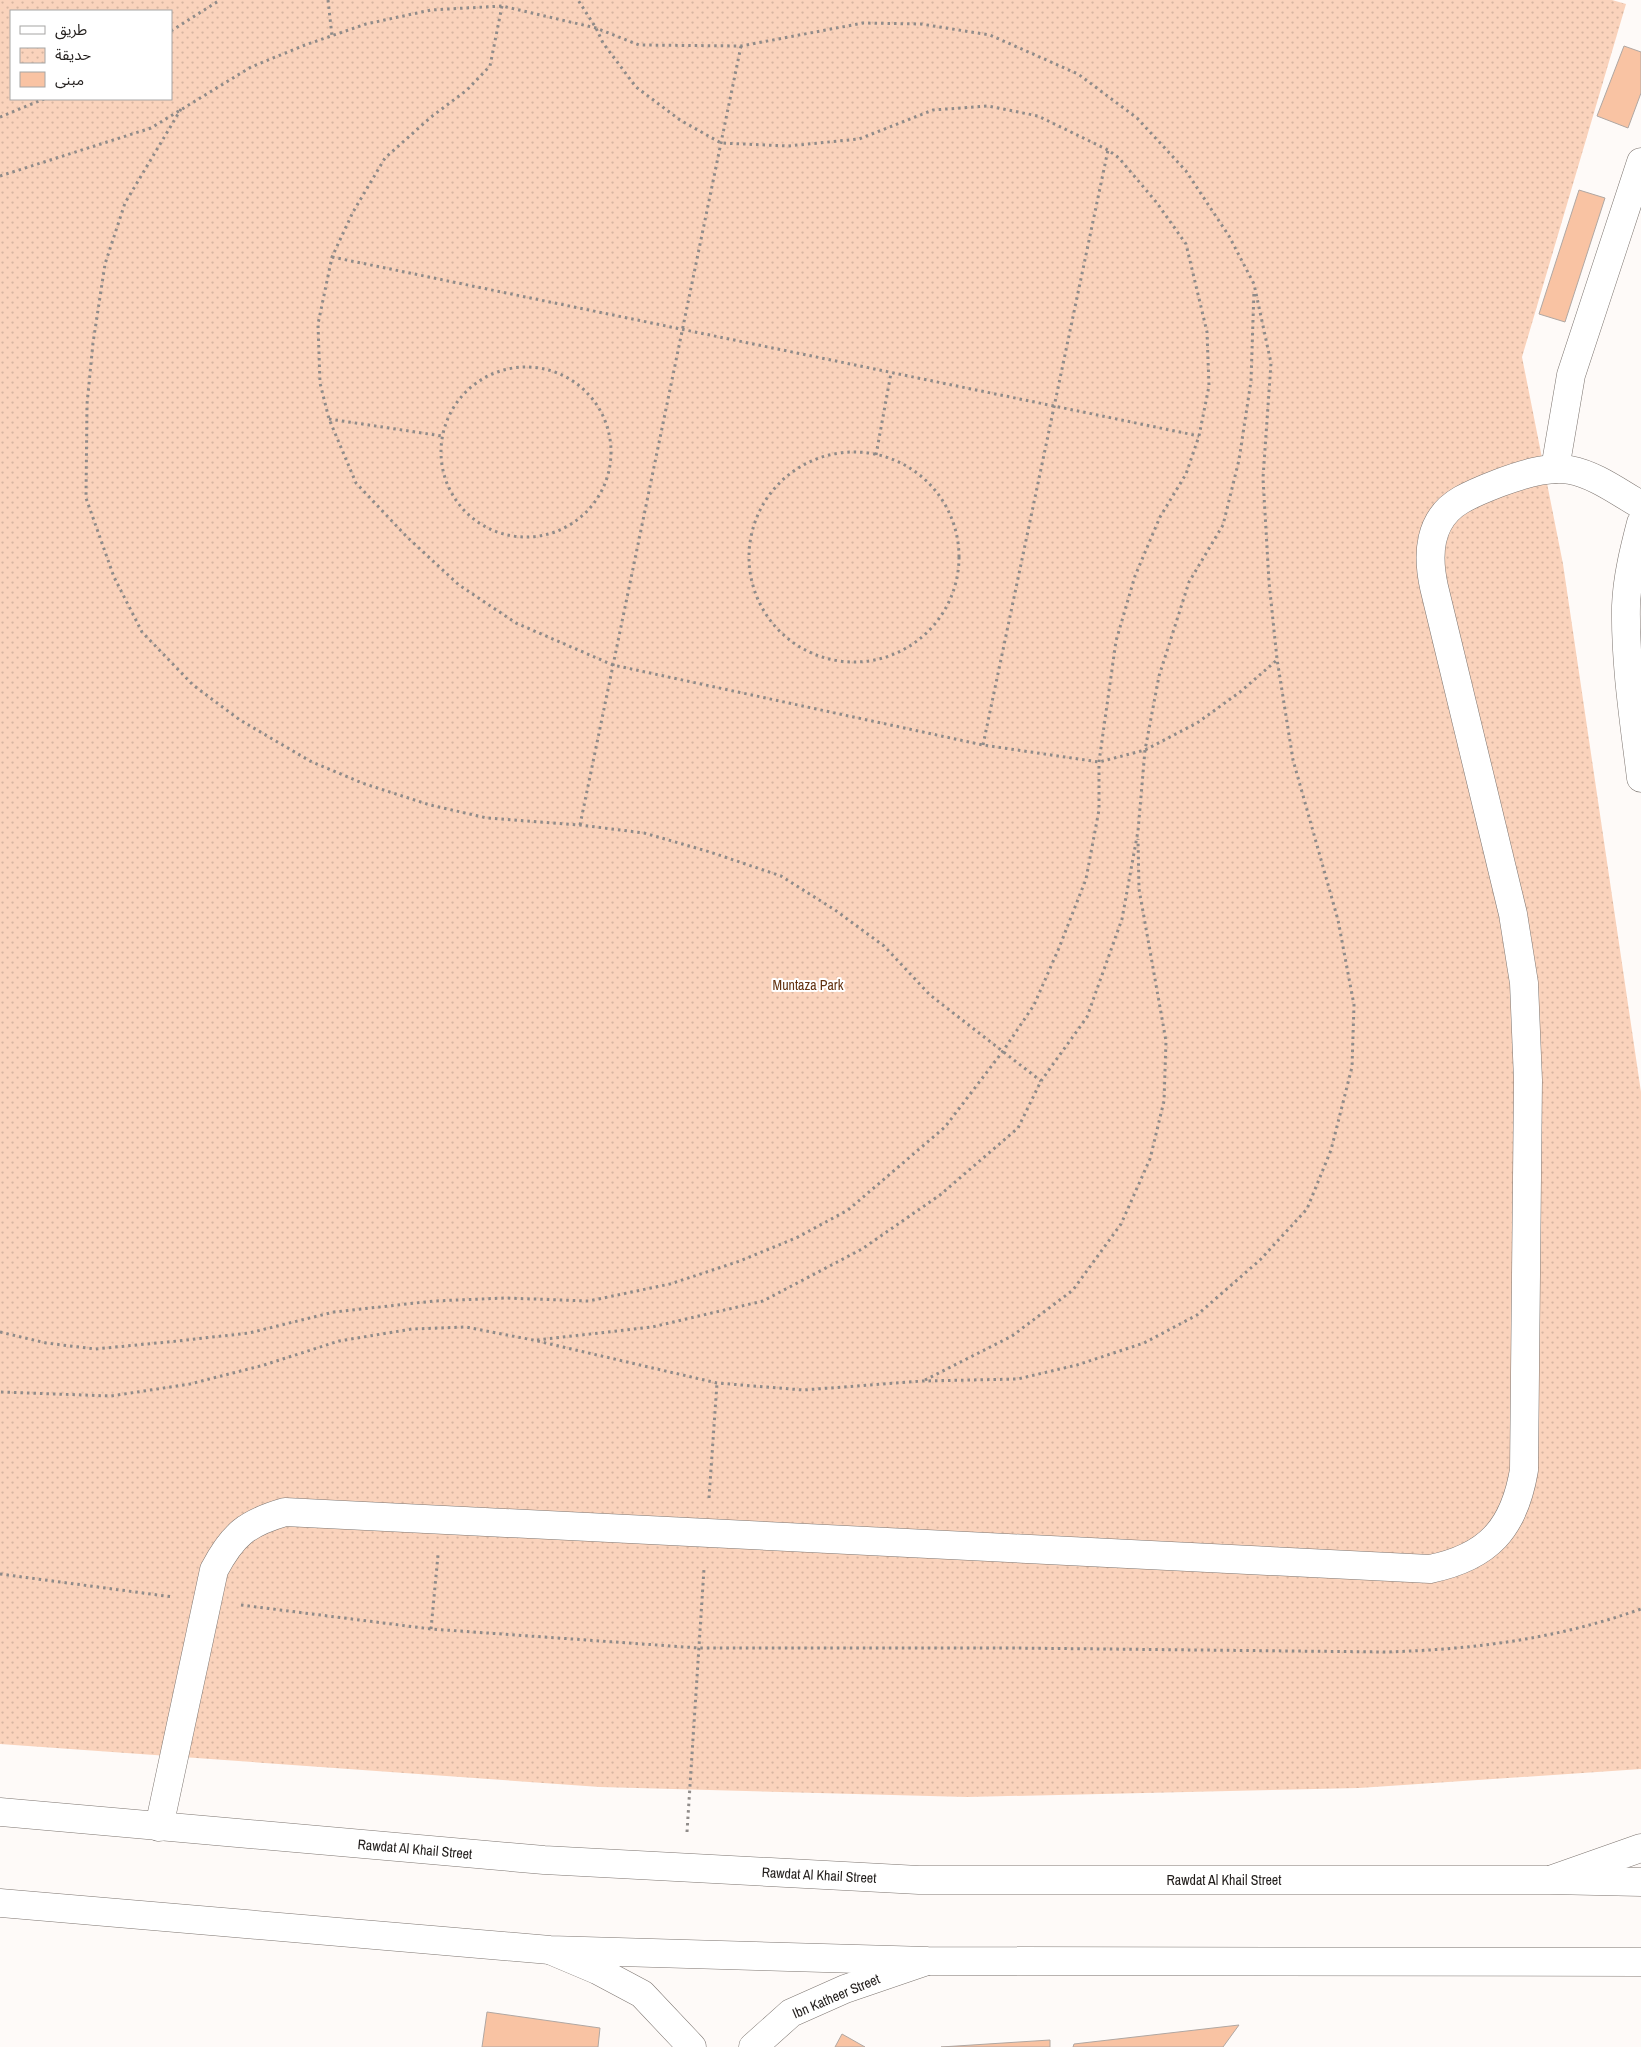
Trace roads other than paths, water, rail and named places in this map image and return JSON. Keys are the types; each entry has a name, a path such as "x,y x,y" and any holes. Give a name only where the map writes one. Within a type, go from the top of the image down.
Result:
{"main road":[{"path":"1555,469 1571,375 1641,162"},
{"path":"159,1828 214,1570 225,1548 242,1531 262,1519 285,1512 1430,1569 1454,1564 1476,1553 1495,1537 1514,1510 1520,1495 1524,1470 1527,1024 1524,983 1511,905 1434,588 1429,555 1438,524 1447,511 1460,500 1509,479 1555,469 1569,470 1598,480 1641,505"},
{"path":"1641,523 1633,552 1626,605 1628,670 1641,778"},
{"name":"Rawdat Al Khail Street","path":"0,1812 159,1828 534,1859 919,1880 1549,1880 1641,1882"},
{"path":"1549,1880 1641,1848"},
{"path":"0,1903 550,1950 928,1960 1641,1962"},
{"path":"550,1950 596,1970 642,1994 692,2047"},
{"name":"Ibn Katheer Street","path":"753,2047 791,2014 845,1989 928,1960"}],"park label":[{"name":"Muntaza Park","path":"808,985"}]}
